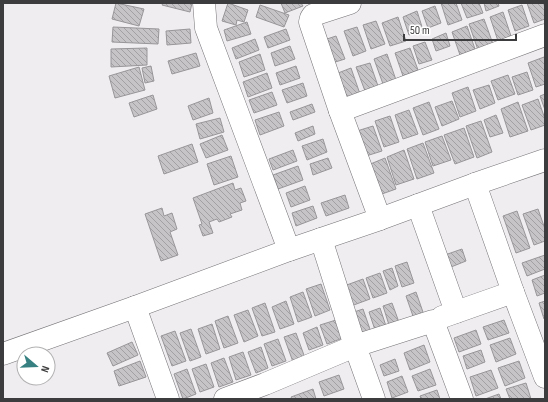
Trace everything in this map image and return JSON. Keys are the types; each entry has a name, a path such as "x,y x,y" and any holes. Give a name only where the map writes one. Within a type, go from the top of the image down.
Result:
{"street":[{"path":"204,3 206,28 289,250"},
{"path":"350,3 313,15 310,22 340,111 380,218"},
{"path":"340,111 545,35"},
{"path":"3,354 289,250 545,160"},
{"path":"475,184 545,378"},
{"path":"418,205 456,312"},
{"path":"321,239 355,346 374,399"},
{"path":"225,399 267,392 355,346 513,292"},
{"path":"135,307 168,399"},
{"path":"433,320 462,399"}],"building":[{"path":"116,3 144,9 139,26 112,19"},
{"path":"163,3 192,3 190,12 162,5"},
{"path":"228,3 248,10 244,22 237,20 236,25 222,21"},
{"path":"281,3 301,3 303,6 285,13"},
{"path":"441,3 456,3 462,20 448,25"},
{"path":"461,3 479,3 483,13 467,18"},
{"path":"484,3 498,3 499,6 486,11"},
{"path":"527,3 543,3 545,7 545,19 534,23"},
{"path":"260,5 289,15 284,27 256,17"},
{"path":"522,5 529,26 515,31 508,10"},
{"path":"435,6 441,23 428,28 422,11"},
{"path":"417,11 423,30 409,35 403,17"},
{"path":"503,12 511,36 498,41 490,17"},
{"path":"398,17 406,41 390,46 382,23"},
{"path":"484,19 493,44 478,50 469,24"},
{"path":"376,21 385,44 371,49 363,25"},
{"path":"247,22 251,34 227,41 224,30"},
{"path":"467,26 475,49 460,55 452,32"},
{"path":"113,27 159,29 158,44 112,42"},
{"path":"357,27 366,51 353,56 344,31"},
{"path":"190,29 191,43 167,45 166,31"},
{"path":"286,29 290,40 268,48 264,37"},
{"path":"446,33 450,46 436,51 432,39"},
{"path":"336,36 345,59 332,63 324,40"},
{"path":"255,39 259,50 236,59 232,48"},
{"path":"425,42 432,60 419,64 413,46"},
{"path":"290,46 295,59 275,66 271,53"},
{"path":"147,48 147,65 111,67 111,49"},
{"path":"410,48 418,70 403,76 395,53"},
{"path":"196,53 200,66 172,74 168,61"},
{"path":"260,54 265,70 244,77 239,62"},
{"path":"387,54 396,80 383,84 374,59"},
{"path":"544,57 545,84 536,87 528,63"},
{"path":"370,63 378,86 365,91 356,67"},
{"path":"151,66 154,81 145,83 142,68"},
{"path":"296,66 300,78 280,85 276,73"},
{"path":"139,67 145,90 115,98 109,76"},
{"path":"351,68 360,94 347,98 338,73"},
{"path":"527,72 533,90 518,95 512,77"},
{"path":"267,73 272,88 248,97 243,82"},
{"path":"508,75 515,94 498,100 491,81"},
{"path":"303,83 307,96 287,103 282,90"},
{"path":"489,85 495,103 480,109 473,90"},
{"path":"468,87 476,111 460,117 452,93"},
{"path":"272,92 277,105 254,113 249,100"},
{"path":"545,94 545,110 540,96"},
{"path":"153,95 157,109 134,117 129,103"},
{"path":"209,98 213,113 193,120 188,106"},
{"path":"538,99 545,119 545,125 531,130 522,105"},
{"path":"452,101 459,119 442,126 435,107"},
{"path":"429,102 439,129 423,135 413,108"},
{"path":"518,102 528,131 510,137 501,109"},
{"path":"312,104 315,112 293,120 290,112"},
{"path":"409,110 418,134 403,139 395,115"},
{"path":"279,112 284,126 260,135 255,120"},
{"path":"496,115 503,133 490,137 484,120"},
{"path":"390,116 399,142 384,147 375,121"},
{"path":"220,118 224,132 200,139 196,124"},
{"path":"481,121 492,152 477,158 466,126"},
{"path":"313,126 315,134 298,141 295,133"},
{"path":"373,126 382,151 366,156 357,131"},
{"path":"464,128 474,157 455,164 444,135"},
{"path":"222,135 228,150 206,158 200,144"},
{"path":"442,136 451,160 433,166 425,142"},
{"path":"323,139 327,152 307,160 302,146"},
{"path":"423,143 434,173 417,179 407,149"},
{"path":"192,144 198,162 164,174 158,156"},
{"path":"293,150 297,161 273,170 269,159"},
{"path":"404,150 414,179 396,185 387,157"},
{"path":"231,156 238,177 214,185 207,164"},
{"path":"328,158 332,168 313,175 310,164"},
{"path":"385,158 396,189 379,195 368,165"},
{"path":"298,166 303,180 278,189 273,175"},
{"path":"233,183 235,190 241,188 246,201 240,203 242,210 230,214 232,217 219,222 217,219 209,222 213,233 203,236 199,225 202,224 193,198"},
{"path":"305,186 310,200 291,207 286,193"},
{"path":"345,195 349,208 326,216 321,203"},
{"path":"313,206 317,218 296,226 292,213"},
{"path":"162,208 164,216 172,213 177,229 170,232 178,255 161,261 145,214"},
{"path":"538,209 545,229 545,241 534,245 523,214"},
{"path":"517,211 530,248 516,253 503,216"},
{"path":"462,249 466,261 446,269 442,256"},
{"path":"545,255 545,269 527,276 522,263"},
{"path":"407,262 414,283 402,287 395,266"},
{"path":"392,268 398,286 390,290 383,271"},
{"path":"380,273 387,293 373,298 366,278"},
{"path":"545,275 545,293 537,296 532,280"},
{"path":"363,279 370,299 351,306 344,286"},
{"path":"321,284 330,310 315,316 306,289"},
{"path":"303,292 312,317 298,322 290,297"},
{"path":"416,292 424,315 414,319 406,296"},
{"path":"286,301 294,324 280,329 272,307"},
{"path":"545,301 545,318 544,319 539,303"},
{"path":"265,303 275,332 262,336 252,308"},
{"path":"392,303 400,325 390,328 383,306"},
{"path":"380,308 387,329 376,333 369,312"},
{"path":"363,309 372,335 360,339 351,313"},
{"path":"248,310 258,336 244,342 234,315"},
{"path":"228,316 238,343 224,348 215,321"},
{"path":"336,320 343,338 327,344 320,325"},
{"path":"504,320 509,333 488,340 483,327"},
{"path":"212,324 220,349 206,354 198,329"},
{"path":"317,327 323,345 309,350 303,333"},
{"path":"191,329 201,357 190,361 180,333"},
{"path":"476,330 481,344 459,352 454,338"},
{"path":"175,331 186,361 172,366 161,336"},
{"path":"296,333 305,358 293,362 284,337"},
{"path":"510,338 516,354 496,362 490,345"},
{"path":"278,339 286,361 272,366 264,344"},
{"path":"132,342 138,355 113,366 107,353"},
{"path":"424,345 430,362 410,370 404,353"},
{"path":"261,347 268,368 256,373 248,352"},
{"path":"481,350 485,362 467,369 463,356"},
{"path":"243,352 251,375 236,380 229,357"},
{"path":"224,358 233,382 219,387 211,363"},
{"path":"395,359 399,371 384,376 380,365"},
{"path":"140,361 146,377 119,386 114,371"},
{"path":"519,361 525,378 505,386 498,368"},
{"path":"206,364 214,387 200,392 192,369"},
{"path":"187,369 196,394 183,399 174,374"},
{"path":"430,369 436,385 418,391 412,376"},
{"path":"491,370 498,388 476,396 470,377"},
{"path":"339,375 344,389 324,396 319,382"},
{"path":"402,376 408,392 392,398 387,382"},
{"path":"526,383 531,399 510,399 506,389"},
{"path":"313,389 316,399 292,399 291,397"},
{"path":"437,390 440,399 421,399 420,396"},
{"path":"499,394 501,399 485,399"}]}
